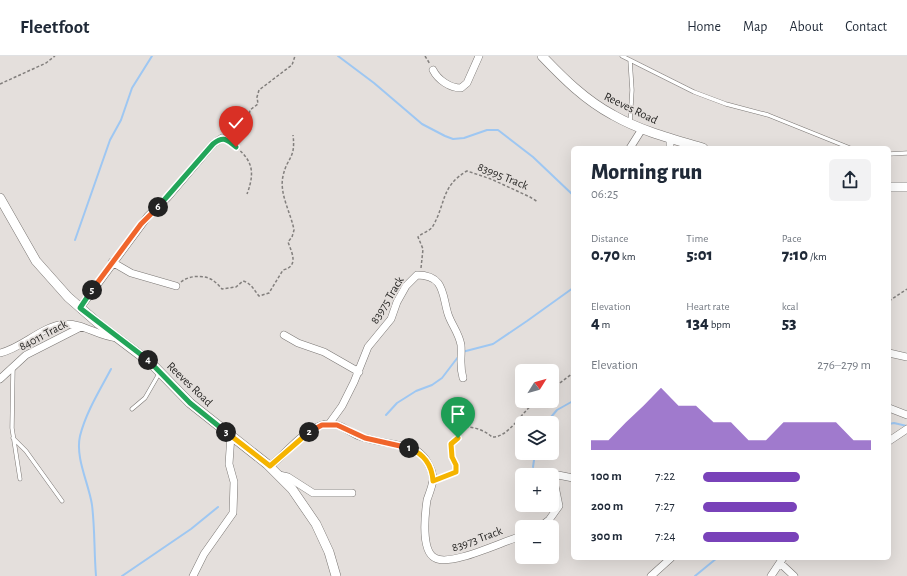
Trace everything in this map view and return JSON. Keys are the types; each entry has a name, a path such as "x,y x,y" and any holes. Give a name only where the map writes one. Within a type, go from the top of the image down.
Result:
{"street":[{"path":"433,70 435,74 450,87 461,88 467,83 479,56"},
{"name":"Reeves Road","path":"542,56 572,86 612,115 642,129 696,146"},
{"path":"631,146 642,129"},
{"path":"80,308 112,262 148,216 168,197 213,144 222,138"},
{"path":"670,138 670,146"},
{"path":"891,187 907,187"},
{"name":"Reeves Road","path":"0,198 36,261 80,308 142,355 160,371 190,403 270,466 304,504 316,524 329,552 336,576"},
{"path":"112,262 132,273 176,286"},
{"name":"83975 Track","path":"329,424 342,406 359,372 369,344 392,319 397,302 407,283 417,276 432,278 444,292 448,313 460,343 460,367 463,378"},
{"path":"0,353 64,324 81,327 104,336 118,338"},
{"name":"84011 Track","path":"0,379 32,352 81,327"},
{"path":"284,335 298,343 324,352 359,372"},
{"path":"891,353 907,357"},
{"path":"891,409 907,415"},
{"path":"270,466 302,437 316,428 329,424 337,425 365,438 416,450 427,460 433,481"},
{"path":"891,440 907,429"},
{"path":"192,576 204,554 233,513 234,482 229,464 231,435"},
{"path":"549,520 559,506 554,476 558,475 571,478"},
{"path":"279,476 288,477 312,493 352,493"},
{"name":"83973 Track","path":"433,481 428,500 425,532 428,549 434,557 440,560 453,560 515,538"},
{"path":"651,576 669,560"},
{"path":"771,576 781,561 794,576"}],"lane":[{"path":"622,56 694,92 726,104 768,115 845,146"},
{"path":"630,60 632,90 630,124"},
{"path":"891,154 907,154"},
{"path":"13,367 13,438 20,479"},
{"path":"132,409 145,398 160,371"},
{"path":"13,438 26,450 62,501"}],"path":[{"path":"0,84 46,63 55,56"},
{"path":"247,194 252,170 249,161 230,142 222,138 234,124 249,116 250,110 258,104 257,97 260,90 292,65 295,56"},
{"path":"425,56 433,70"},
{"path":"176,286 184,279 198,276 215,281 222,289 236,287 245,282 253,287 259,296 268,293 283,270 290,268 293,265 294,261 288,242 292,237 294,230 282,188 283,176 293,153 292,135"},
{"name":"83995 Track","path":"417,276 421,268 423,255 418,237 432,228 443,204 446,189 467,171 490,179 538,202"},
{"path":"891,300 907,289"},
{"path":"559,384 571,375"},
{"path":"433,481 456,472 456,465 452,457 451,444 458,438 458,433 461,429 469,426 485,431 492,437 498,436 511,428 528,408"}],"waterway":[{"path":"75,240 110,140 121,120 132,88 152,56"},
{"path":"338,56 374,83 422,124 445,136 453,139 464,138 487,130 498,130 533,157 571,193"},
{"path":"462,352 493,344 571,289"},
{"path":"386,415 397,403 416,391 432,385 442,378 458,357"},
{"path":"96,576 92,505 79,453 79,444 86,418 111,369"},
{"path":"552,416 557,410 571,402"},
{"path":"891,424 907,426"},
{"path":"533,467 534,460"},
{"path":"122,576 191,529 218,507"},
{"path":"695,576 715,560"}],"route":[{"path":"236,147 226,138 222,138 213,144 183,177 163,203 141,224 127,245 100,278 80,308 99,324 142,355 160,371 190,403 270,466 280,459 295,443 309,432 322,425 333,424 365,438 385,444 416,450 427,460 433,481 456,472 456,465 452,457 451,444 458,438"}]}
